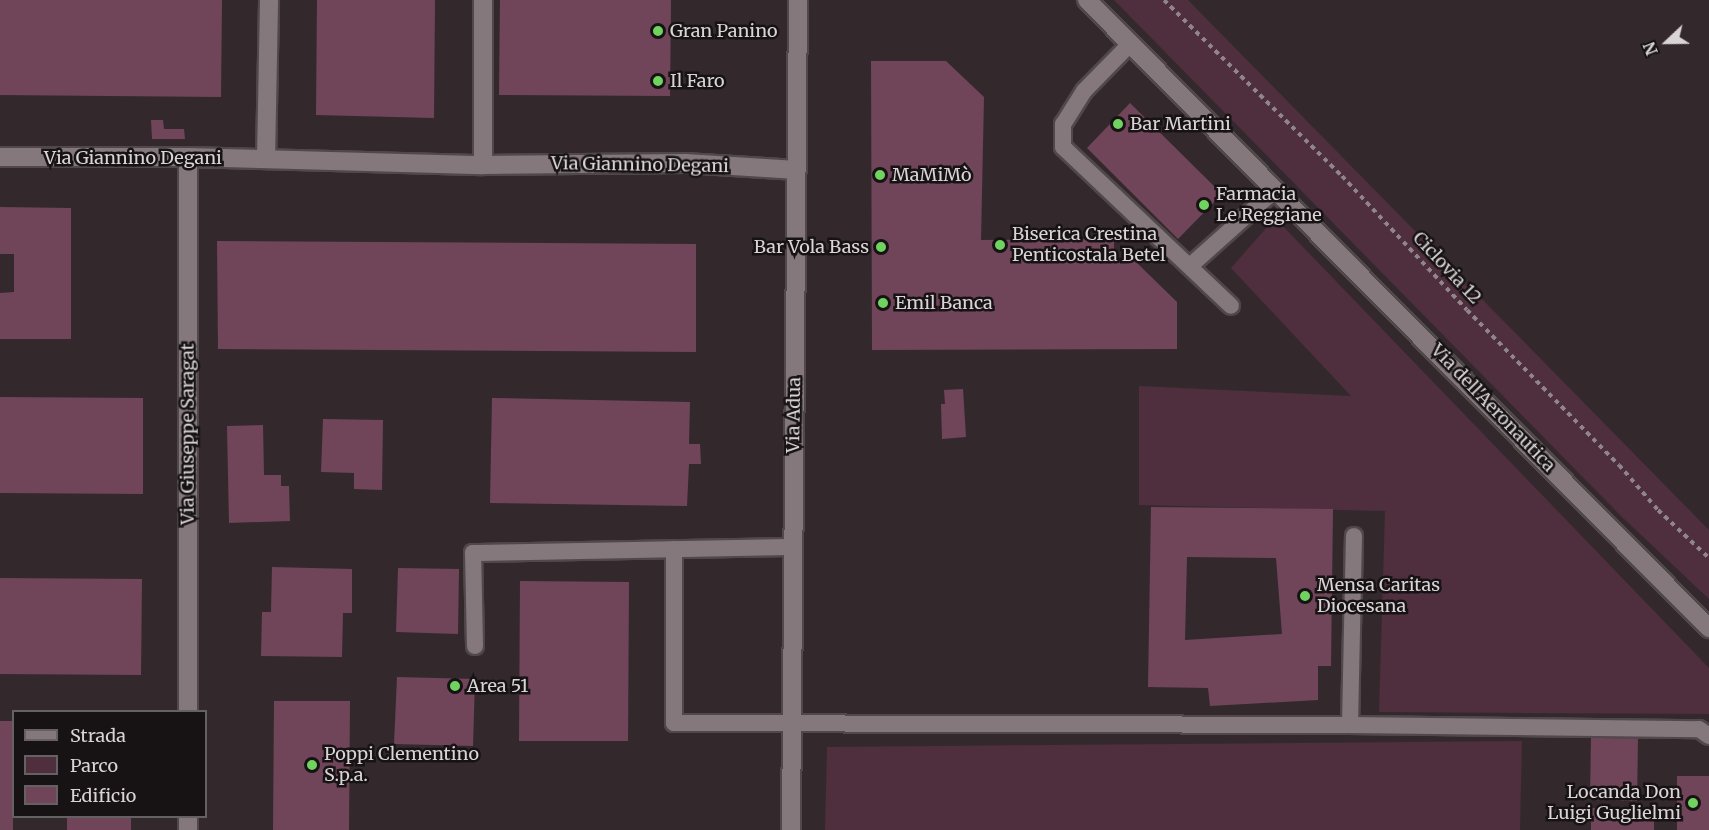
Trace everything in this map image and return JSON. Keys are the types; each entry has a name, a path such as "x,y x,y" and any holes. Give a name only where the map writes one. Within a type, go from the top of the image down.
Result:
{"street":[{"path":"266,159 269,0"},
{"path":"483,0 483,165"},
{"name":"Via Adua","path":"791,830 798,0"},
{"name":"Via dell'Aeronautica","path":"1088,0 1709,628"},
{"name":"Via Giannino Degani","path":"0,157 188,157 483,165 685,163 797,170"},
{"name":"Via Giuseppe Saragat","path":"188,157 188,710"}],"lane":[{"path":"1131,43 1084,91 1063,124 1063,147 1231,306"},
{"path":"1190,266 1276,189"},
{"path":"1350,725 1354,536"},
{"path":"475,646 472,553 793,547"},
{"path":"674,549 674,723 1350,725 1699,729 1709,736"}],"path":[{"name":"Ciclovia 12","path":"1164,0 1342,176 1467,310 1619,465 1658,510 1709,558"}],"green space":[{"path":"1114,0 1188,0 1709,530 1709,599 1622,517"},
{"path":"1275,218 1709,668 1709,714 1379,712 1385,511 1139,505 1139,386 1351,396 1231,268"},
{"path":"1522,741 1520,830 825,830 827,747"}],"building":[{"path":"0,0 222,0 221,97 0,95"},
{"path":"317,0 435,0 434,118 316,115"},
{"path":"500,0 671,0 670,96 499,95"},
{"path":"871,61 946,61 984,97 981,240 1114,239 1114,261 1135,261 1177,302 1177,349 872,350"},
{"path":"1130,103 1222,194 1178,239 1087,148"},
{"path":"151,120 163,120 164,129 184,129 185,139 152,139"},
{"path":"0,207 71,208 71,339 0,339 0,293 14,292 14,254 0,254"},
{"path":"217,241 696,244 696,352 218,349"},
{"path":"963,389 966,437 942,439 941,404 945,404 944,390"},
{"path":"0,397 143,398 143,494 0,493"},
{"path":"492,398 690,402 689,444 700,444 701,464 689,464 687,506 490,503"},
{"path":"323,419 383,420 382,490 354,489 354,473 321,472"},
{"path":"263,425 264,475 281,475 281,486 289,486 290,521 229,523 227,426"},
{"name":"Mensa Caritas Diocesana","path":"1151,507 1333,509 1331,666 1318,666 1318,700 1210,706 1208,688 1148,687","holes":["1187,557 1276,558 1282,634 1185,640"]},
{"path":"272,567 352,569 352,613 343,613 342,657 261,656 262,612 271,612"},
{"path":"398,568 459,569 458,634 396,632"},
{"path":"0,578 142,579 141,675 0,674"},
{"path":"520,581 629,582 628,741 519,741"},
{"path":"397,677 475,679 473,746 394,744"},
{"name":"Poppi Clementino S.p.a.","path":"274,701 350,701 349,830 273,830"},
{"path":"0,721 12,721 13,830 0,830"},
{"path":"1591,737 1638,737 1637,801 1590,800"},
{"name":"Locanda Don Luigi Guglielmi","path":"1677,776 1709,776 1709,830 1677,830"},
{"path":"1591,808 1654,809 1654,830 1591,830"},
{"path":"67,818 131,818 131,830 67,830"}],"place":[{"name":"Gran Panino","path":"658,31"},
{"name":"Il Faro","path":"658,81"},
{"name":"Bar Martini","path":"1118,124"},
{"name":"MaMiMò","path":"880,175"},
{"name":"Farmacia Le Reggiane","path":"1204,205"},
{"name":"Biserica Crestina Penticostala Betel","path":"1000,245"},
{"name":"Bar Vola Bass","path":"881,247"},
{"name":"Emil Banca","path":"883,303"},
{"name":"Mensa Caritas Diocesana","path":"1305,596"},
{"name":"Area 51","path":"455,686"},
{"name":"Poppi Clementino S.p.a.","path":"312,765"},
{"name":"Locanda Don Luigi Guglielmi","path":"1693,803"}]}
